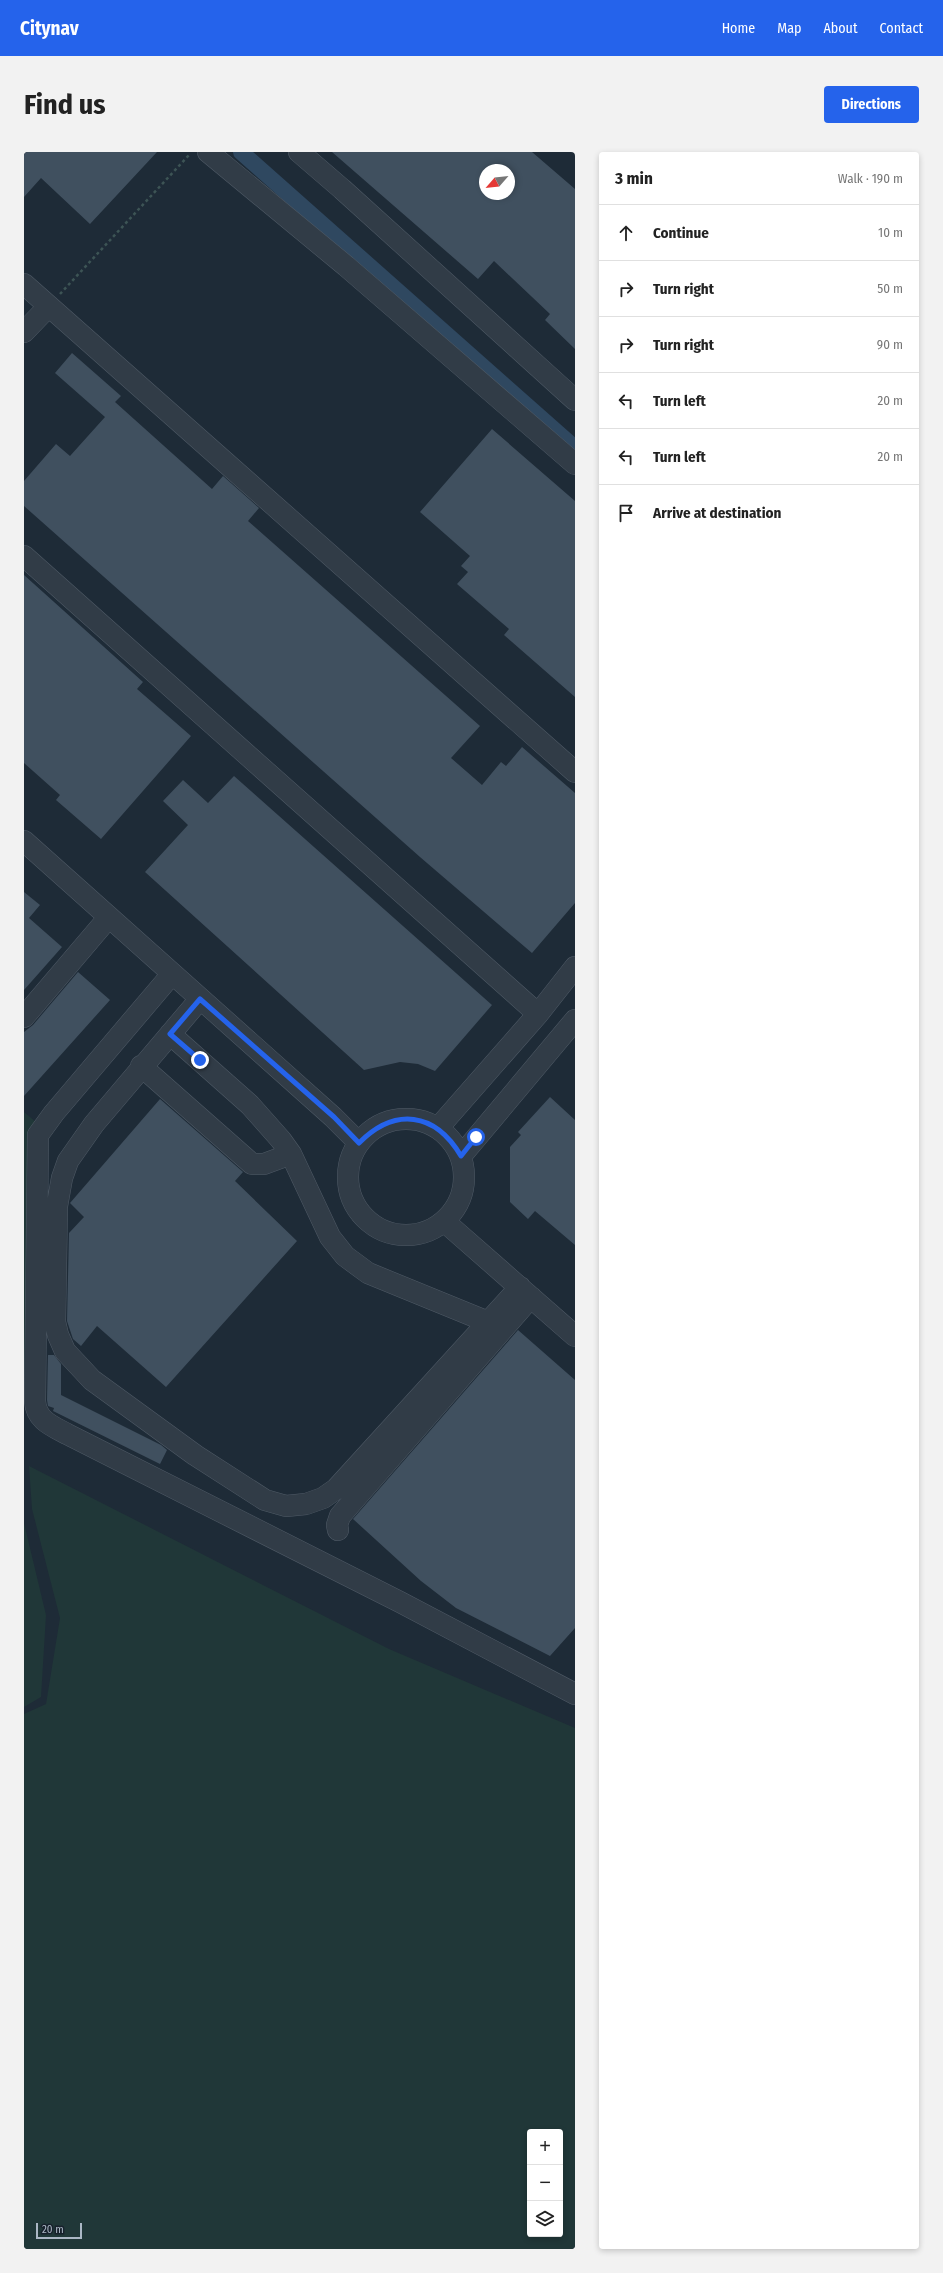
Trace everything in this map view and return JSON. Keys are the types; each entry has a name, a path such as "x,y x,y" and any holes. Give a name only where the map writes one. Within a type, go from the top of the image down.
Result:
{"street":[{"path":"208,152 346,266 575,464"},
{"path":"299,152 342,189 575,400"},
{"path":"24,284 575,772"},
{"path":"24,332 49,306"},
{"path":"24,556 538,1014"},
{"path":"24,841 334,1117 359,1143"},
{"path":"24,1017 110,917"},
{"path":"438,1128 538,1014 575,967"},
{"path":"172,974 54,1113 38,1135 35,1394 37,1413 42,1419 67,1434 400,1602 575,1694"},
{"path":"200,999 141,1066 94,1124 68,1161 62,1178 57,1206 55,1322 58,1335 66,1351 92,1380 195,1455 265,1500 286,1506 306,1504 323,1498 336,1489 488,1322 525,1292"},
{"path":"461,1156 571,1033"},
{"path":"170,1034 250,1104 266,1121 291,1154 316,1211 330,1237 345,1256 368,1273 488,1322"},
{"path":"141,1066 252,1164 264,1164 291,1154"},
{"path":"394,1120 417,1120 438,1128 451,1139 461,1156 464,1172 463,1190 457,1208 445,1222 431,1231 415,1236 398,1236 368,1222 357,1209 350,1193 348,1177 350,1160 359,1143 373,1129 394,1120"},
{"path":"445,1222 575,1336"},
{"path":"338,1530 337,1525 340,1516 525,1292"}],"path":[{"path":"49,306 192,152"}],"green space":[{"path":"24,1112 37,1123 24,1409"},
{"path":"29,1466 389,1649 575,1728 575,2249 24,2249 24,1714 46,1704 60,1618 32,1509"},
{"path":"24,1523 46,1615 41,1697 24,1707"}],"building":[{"path":"24,152 157,152 90,224 41,178 24,197"},
{"path":"332,152 532,152 575,189 575,349 545,320 550,314 494,261 478,279"},
{"path":"72,353 121,396 115,402 212,489 223,476 259,508 248,521 480,726 451,758 482,785 501,762 506,766 522,747 575,793 575,903 532,953 420,857 24,506 24,481 56,444 70,456 105,417 55,373"},
{"path":"492,429 575,501 575,697 504,635 509,629 457,584 468,572 461,566 470,556 420,512"},
{"path":"24,575 143,682 137,689 191,736 101,839 56,800 60,795 24,763"},
{"path":"234,776 492,1005 435,1071 418,1064 400,1062 364,1070 145,872 188,825 163,801 183,780 208,803"},
{"path":"24,892 40,905 29,918 62,947 24,990"},
{"path":"78,972 110,1000 24,1096 24,1032 33,1025"},
{"path":"550,1097 575,1120 575,1245 535,1211 528,1219 510,1202 510,1147 521,1135 518,1132"},
{"path":"160,1099 243,1172 235,1181 297,1241 166,1387 97,1326 81,1346 73,1339 67,1321 69,1233 84,1217 70,1203"},
{"path":"518,1330 575,1380 575,1628 550,1656 456,1608 421,1581 353,1519"},
{"path":"48,1355 54,1355 61,1364 61,1395 161,1445 167,1450 160,1464 53,1411 54,1408 48,1406 47,1400"}],"waterway":[{"path":"241,152 575,448"}],"route":[{"path":"200,1060 170,1034 200,999 334,1117 359,1143 373,1129 394,1120 417,1120 438,1128 451,1139 461,1156 476,1137"}]}
